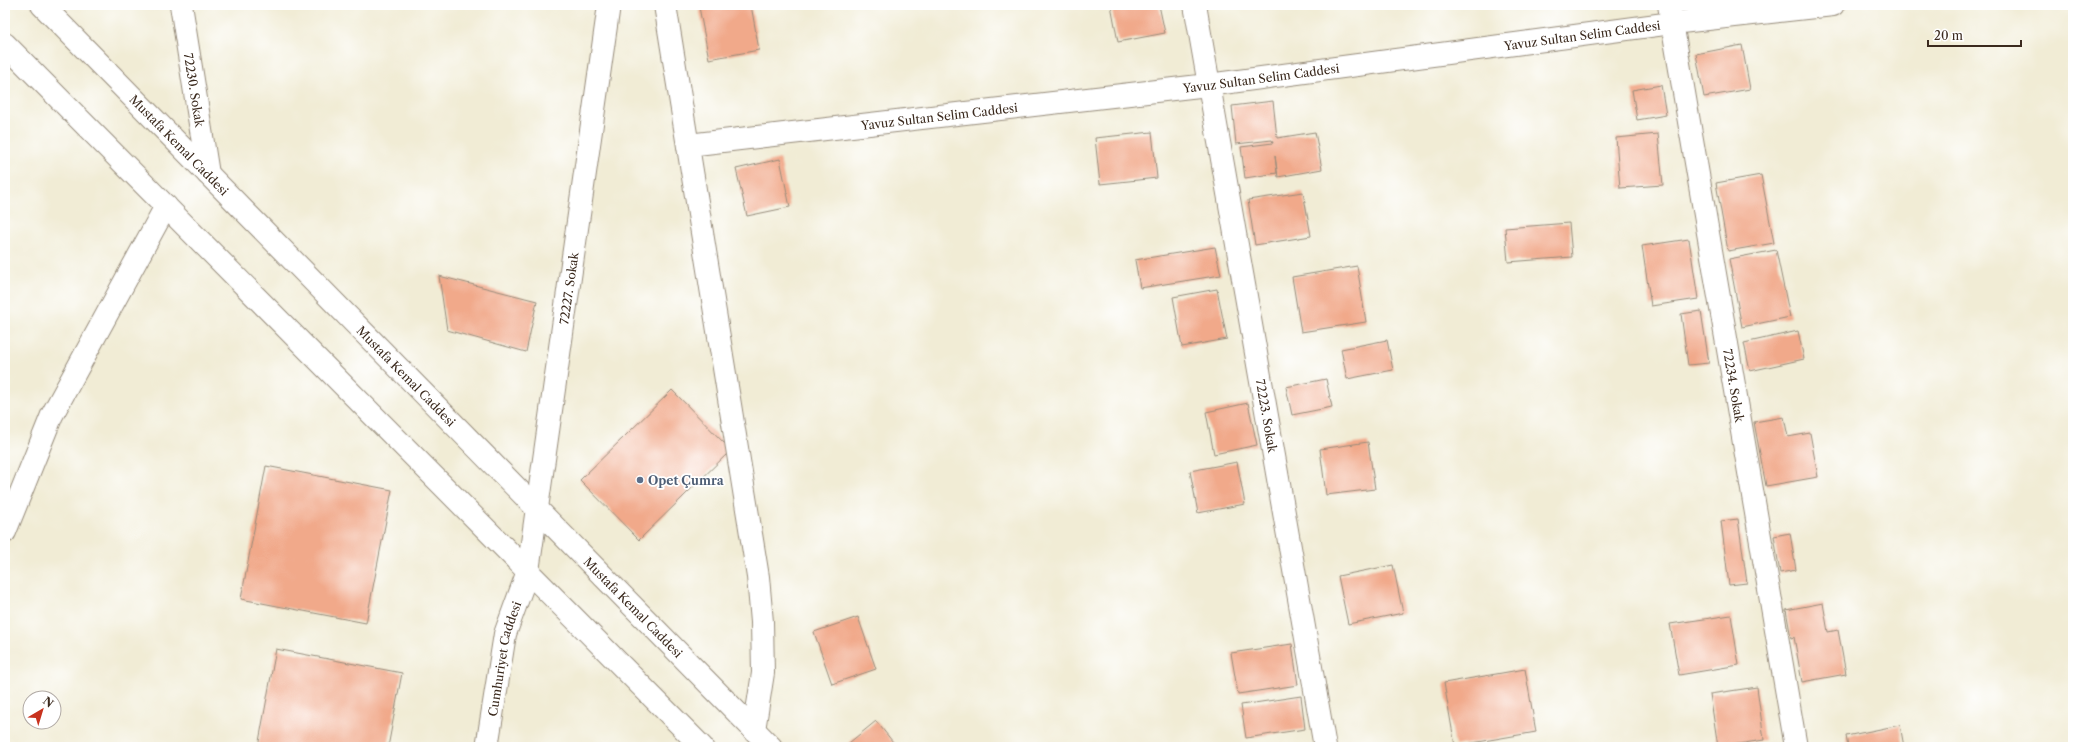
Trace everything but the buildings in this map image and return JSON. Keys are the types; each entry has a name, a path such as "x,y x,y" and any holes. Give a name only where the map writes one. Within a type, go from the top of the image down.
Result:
{"street":[{"name":"Mustafa Kemal Caddesi","path":"42,5 771,747"},
{"name":"72230. Sokak","path":"181,5 208,174"},
{"name":"72227. Sokak","path":"528,571 609,5"},
{"path":"665,5 758,577 762,622 762,673 754,730"},
{"name":"72223. Sokak","path":"1194,5 1325,747"},
{"name":"Yavuz Sultan Selim Caddesi","path":"688,145 1208,85 1671,14 1833,5"},
{"name":"72234. Sokak","path":"1671,14 1796,747"},
{"path":"5,44 702,747"},
{"path":"5,532 52,415 166,206"},
{"name":"Cumhuriyet Caddesi","path":"487,747 505,634 528,571"}],"place":[{"name":"Opet Çumra","path":"640,480"}]}
